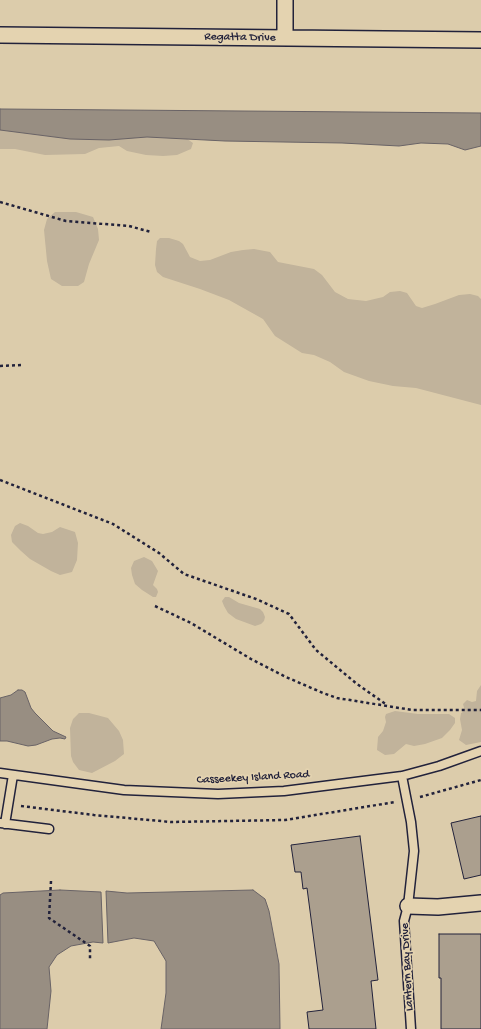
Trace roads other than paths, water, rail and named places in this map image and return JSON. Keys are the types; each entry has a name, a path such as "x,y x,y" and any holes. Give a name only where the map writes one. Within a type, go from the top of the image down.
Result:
{"street":[{"path":"285,0 285,38"},
{"name":"Regatta Drive","path":"0,35 481,40"},
{"name":"Lantern Bay Drive","path":"408,906 438,907 481,903"}],"lane":[{"name":"Casseekey Island Road","path":"0,773 124,790 218,794 284,791 402,776 439,766 481,751"},
{"path":"13,775 3,824 49,829"},
{"name":"Lantern Bay Drive","path":"402,776 411,822 414,851 408,906 404,921 411,1029"}]}
